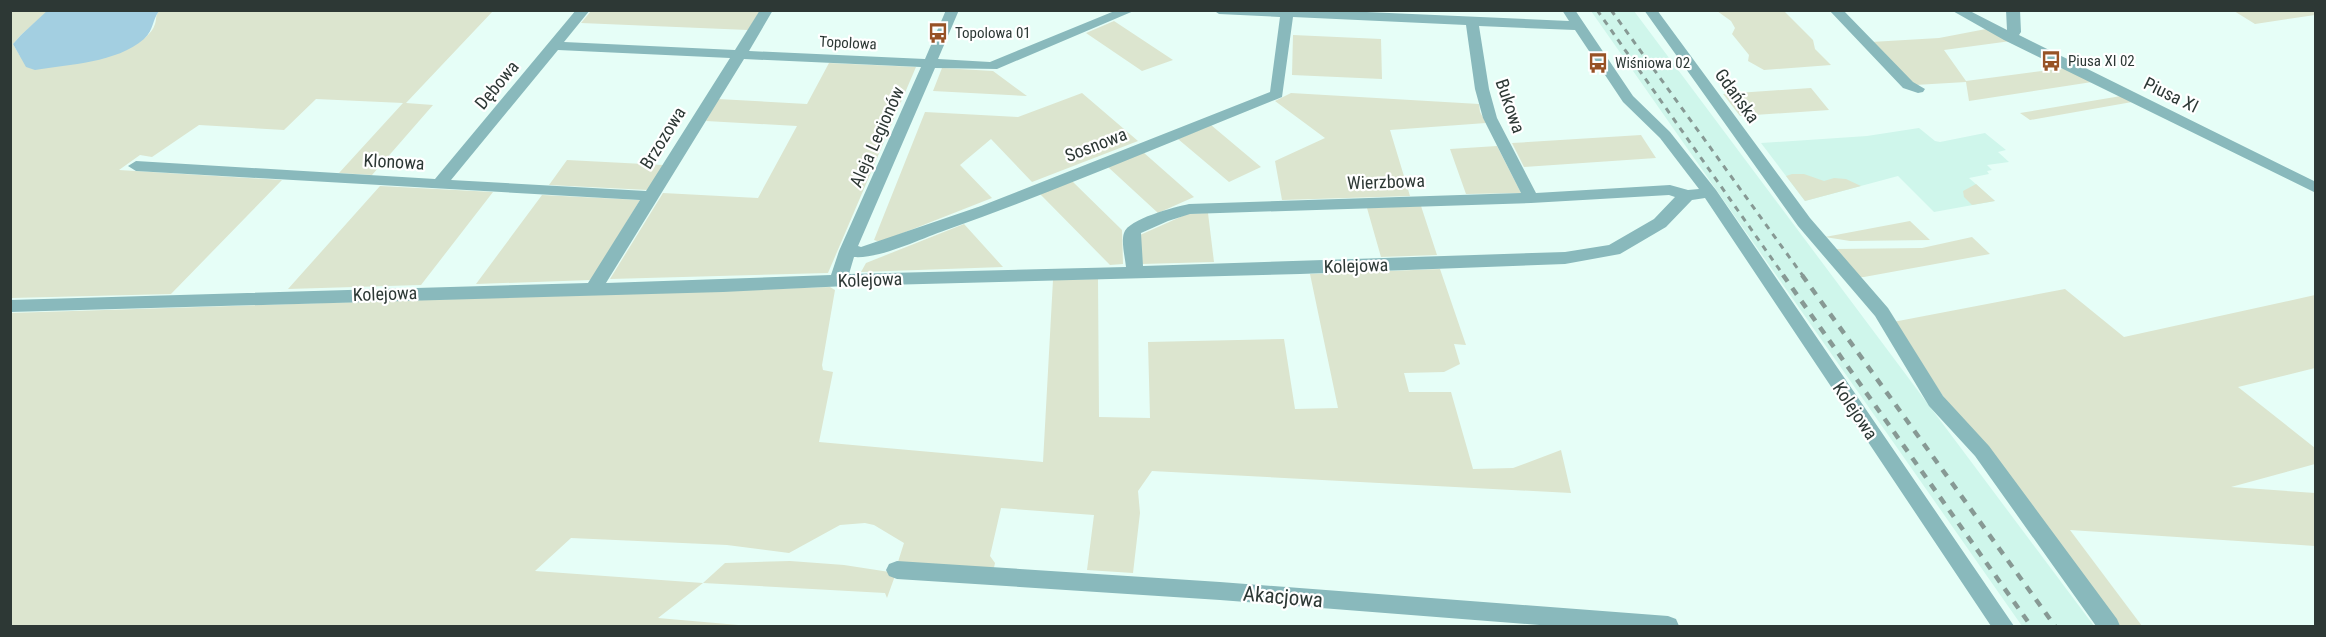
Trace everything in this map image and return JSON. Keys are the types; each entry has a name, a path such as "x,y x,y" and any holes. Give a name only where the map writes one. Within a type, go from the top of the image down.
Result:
{"street":[{"name":"Dębowa","path":"440,184 584,10"},
{"name":"Brzozowa","path":"594,288 649,196 767,10"},
{"name":"Aleja Legionów","path":"838,281 846,251 932,63 953,10"},
{"name":"Topolowa","path":"555,46 992,66 1130,10"},
{"path":"1219,10 1579,26"},
{"name":"Kolejowa","path":"1568,10 1628,99 1665,135 1710,194 2003,627"},
{"name":"Gdańska","path":"1650,10 1791,205 1872,300 1936,401 1982,451 2109,627"},
{"path":"1835,10 1908,85 1918,89"},
{"name":"Piusa XI","path":"1957,10 2316,188"},
{"path":"2009,37 2014,32 2013,10"},
{"name":"Sosnowa","path":"846,251 861,252 881,247 987,210 1277,94 1285,21 1289,12"},
{"name":"Bukowa","path":"1472,21 1482,89 1490,118 1531,198"},
{"name":"Klonowa","path":"136,166 649,196"},
{"name":"Wierzbowa","path":"1135,273 1132,234 1134,231 1162,217 1189,209 1531,198 1670,190 1687,195"},
{"path":"1687,195 1710,194"},
{"name":"Kolejowa","path":"10,306 723,286 1564,258 1614,250 1660,223 1687,195"},
{"name":"Akacjowa","path":"897,570 1220,591 1668,627"}],"shaded area":[{"path":"10,11 48,11 13,44 20,56 130,48 151,32 159,11 493,11 406,103 433,105 372,175 339,173 403,103 316,99 284,130 199,125 152,157 140,155 119,170 282,180 171,294 11,298"},
{"path":"591,11 760,11 748,30 581,23"},
{"path":"1591,11 1634,11 2094,626 2022,626"},
{"path":"1717,11 1784,11 1813,40 1815,49 1831,65 1764,70 1748,61 1749,55 1732,34 1735,28 1731,21"},
{"path":"2234,11 2315,11 2315,15 2255,24"},
{"path":"1114,21 1173,60 1142,71 1086,33"},
{"path":"1986,29 2011,41 1944,50 1966,81 2065,68 2092,82 1969,101 1966,82 1915,85 1871,42 1939,38"},
{"path":"1293,35 1381,39 1382,79 1292,75"},
{"path":"829,63 916,67 828,273 610,279 663,193 758,198 797,126 706,121 718,99 807,104"},
{"path":"942,68 993,71 1027,96 933,91"},
{"path":"1811,88 1829,110 1740,116 1723,94"},
{"path":"1082,93 1138,141 1032,182 991,139 960,165 992,198 880,242 874,240 925,112 1018,117"},
{"path":"1291,93 1479,104 1480,112 1486,123 1390,130 1410,196 1282,200 1275,161 1325,138 1275,101"},
{"path":"2121,96 2132,102 2030,120 2020,113"},
{"path":"1211,125 1261,167 1229,182 1178,139"},
{"path":"1919,128 1935,141 1940,142 1985,133 2006,150 1998,152 2009,162 1987,165 1992,170 1987,171 1989,174 1969,178 1995,201 1934,212 1898,176 1805,201 1761,143 1867,136"},
{"path":"1641,135 1656,158 1524,167 1512,143"},
{"path":"1497,146 1521,193 1466,194 1450,149"},
{"path":"1143,152 1194,197 1158,213 1108,167"},
{"path":"567,160 663,165 648,190 549,185"},
{"path":"1804,174 1824,181 1834,178 1846,179 1861,186 1805,201 1786,176"},
{"path":"1072,181 1122,230 1123,264 1110,265 1040,194"},
{"path":"1976,184 1995,201 1972,205 1964,197 1963,191"},
{"path":"380,186 493,192 421,285 288,289"},
{"path":"542,195 640,200 591,280 476,284"},
{"path":"1421,206 1437,255 1381,257 1367,208"},
{"path":"1208,213 1214,262 1142,264 1140,235 1187,214"},
{"path":"1910,221 1930,240 1850,241 1825,237"},
{"path":"964,224 1003,267 861,272 866,263"},
{"path":"1972,237 1990,254 1864,277 1858,277 1835,249 1922,248"},
{"path":"1440,269 1466,345 1454,344 1460,364 1444,372 1404,373 1409,392 1451,392 1473,469 1513,468 1561,450 1571,493 1152,471 1138,491 1140,513 1133,573 1087,570 1094,515 1001,508 990,556 995,563 993,572 897,565 904,543 874,525 865,523 840,525 789,553 727,545 571,538 535,571 703,583 658,618 750,626 11,626 10,313 830,287 835,290 822,365 823,370 833,372 819,442 1043,462 1053,280 1098,279 1099,417 1150,418 1148,342 1284,339 1295,409 1338,408 1310,274"},
{"path":"2065,289 2124,337 2315,295 2315,368 2238,387 2315,448 2315,464 2231,487 2315,493 2315,546 2070,530 2142,626 2115,626 1945,399 1893,322"},
{"path":"790,561 844,565 896,573 887,598 885,593 703,583 725,563"}],"water":[{"path":"48,10 159,11 147,36 133,47 106,58 35,70 26,67 13,44"}],"railway":[{"path":"1597,10 1784,276"},
{"path":"1611,10 1803,276"},
{"path":"1783,275 2031,626"},
{"path":"1802,275 2055,626"}],"place":[{"name":"Topolowa 01","path":"938,33"},
{"name":"Piusa XI 02","path":"2051,61"},
{"name":"Wiśniowa 02","path":"1598,63"}]}
